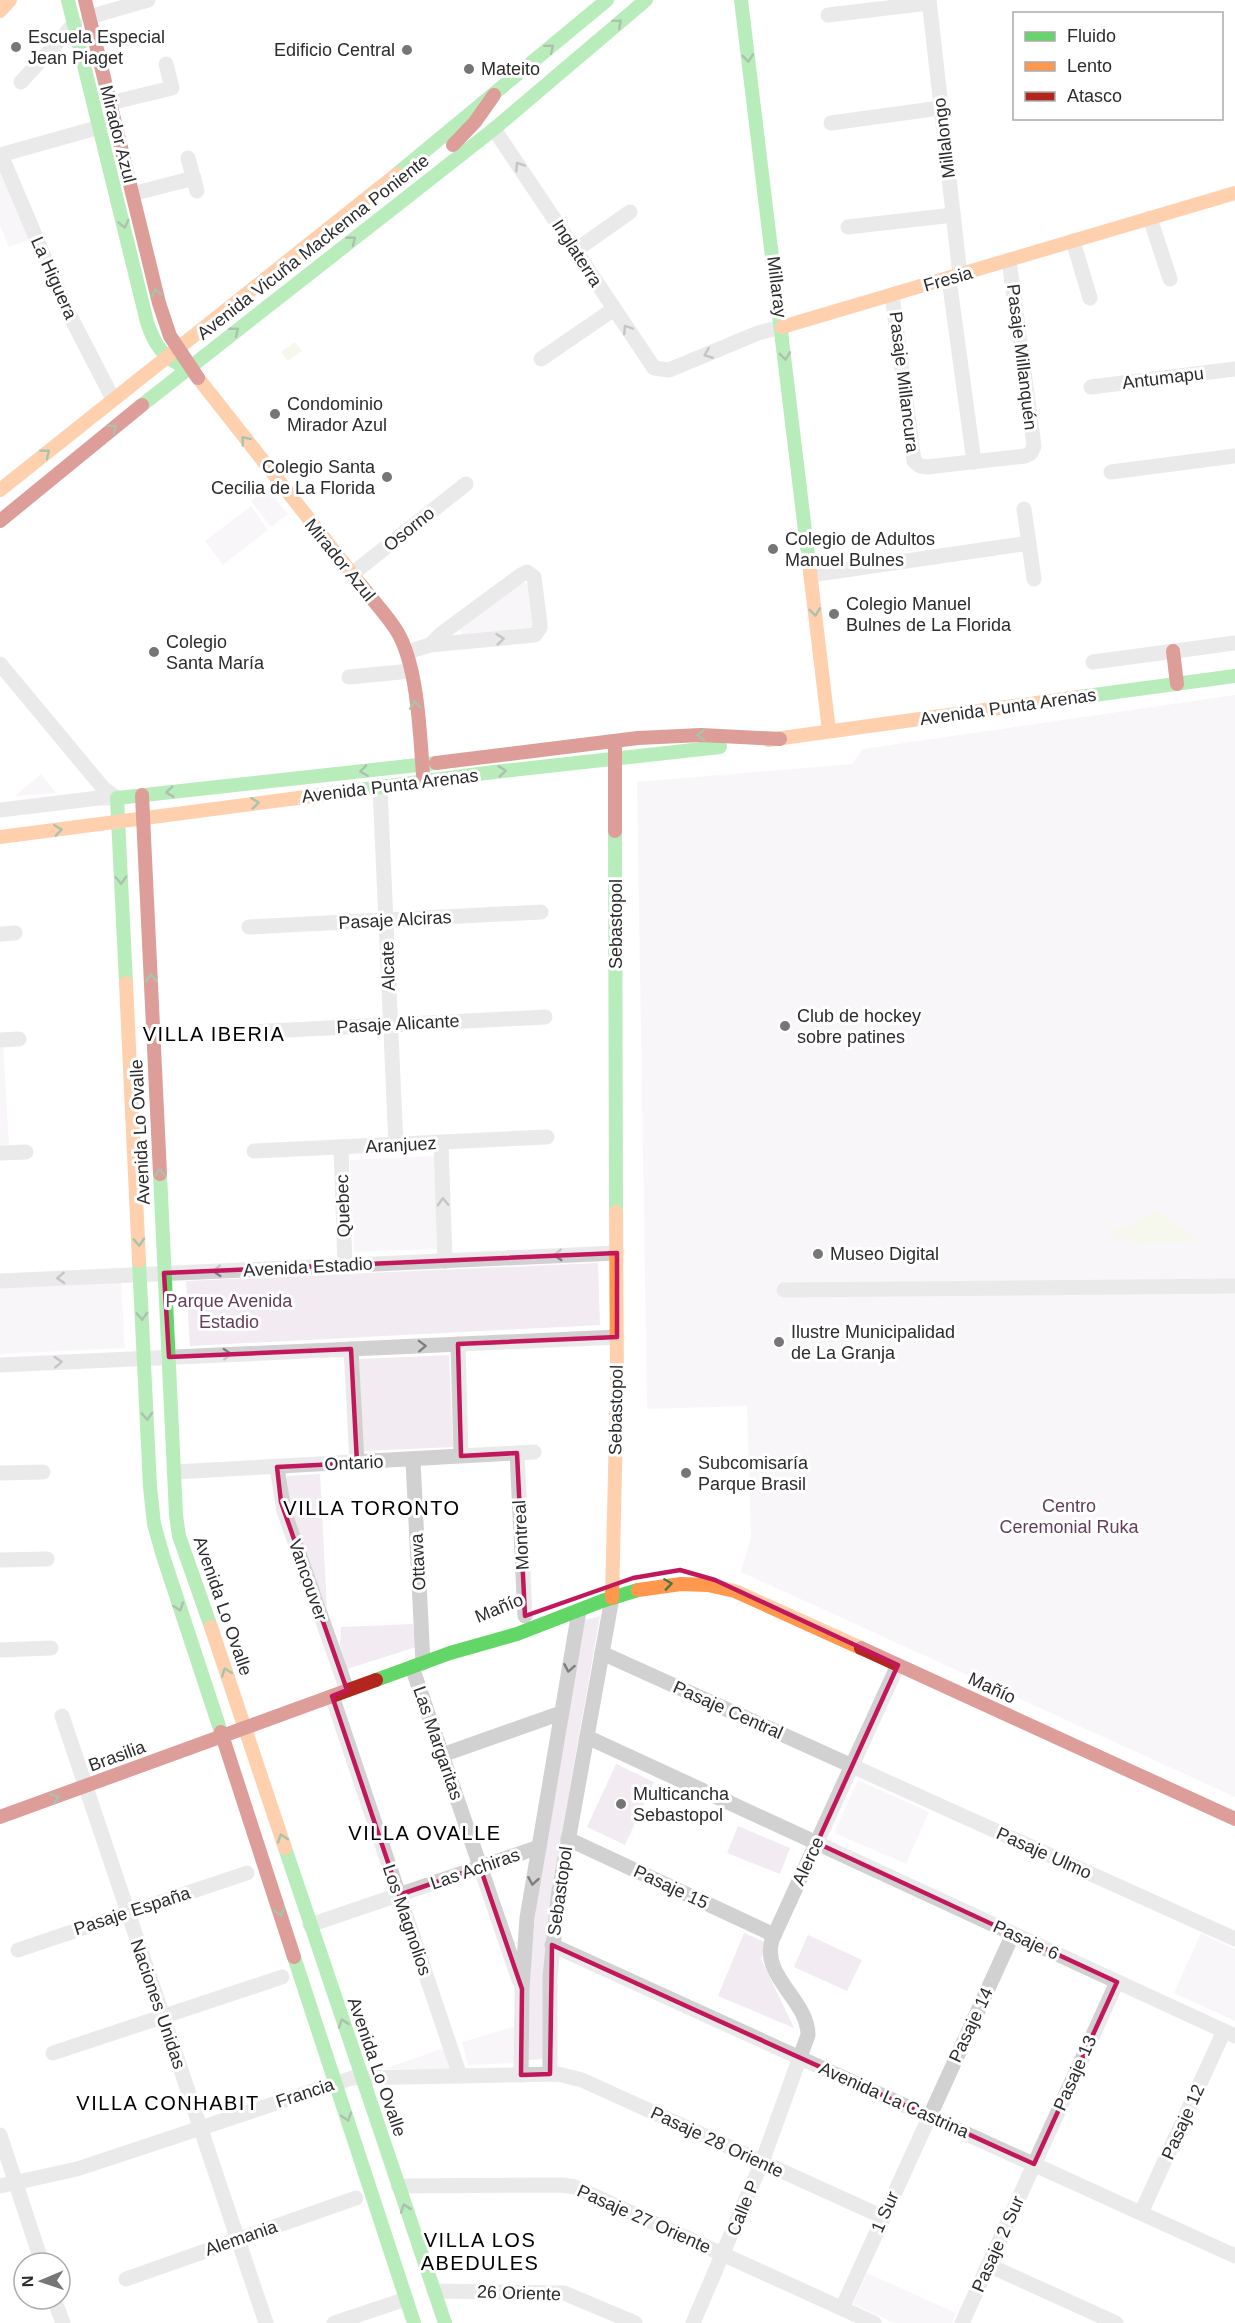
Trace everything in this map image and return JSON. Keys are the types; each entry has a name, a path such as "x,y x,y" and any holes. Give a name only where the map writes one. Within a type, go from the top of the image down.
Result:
{"main road":[{"path":"0,11 10,0"},
{"name":"Mirador Azul","path":"68,0 147,322 155,342 189,367 398,633 407,652 411,671 423,782"},
{"name":"Mirador Azul","path":"85,0 171,352"},
{"name":"Avenida Vicuña Mackenna Poniente","path":"0,490 171,352 334,226 607,0"},
{"name":"Avenida Vicuña Mackenna Poniente","path":"0,521 189,367 494,129 646,0"},
{"name":"Millaray","path":"741,0 829,731"},
{"path":"405,198 419,177 471,127 494,94"},
{"name":"Fresia","path":"782,327 1235,193"},
{"path":"1173,651 1177,684"},
{"name":"Avenida Punta Arenas","path":"0,837 423,782 780,739 1235,676"},
{"name":"Avenida Punta Arenas","path":"117,798 342,774 615,740 701,735 780,739"},
{"name":"Sebastopol","path":"611,1592 617,1337 615,740"},
{"name":"Avenida Lo Ovalle","path":"142,795 168,1357 177,1526 181,1547 246,1728 361,2078 445,2323"},
{"name":"Avenida Lo Ovalle","path":"117,798 154,1524 414,2323"},
{"name":"Mañío","path":"680,1570 704,1576 1235,1819"},
{"name":"Mañío","path":"246,1728 450,1653 505,1638 579,1611 642,1575"},
{"name":"Mañío","path":"450,1653 471,1640 525,1616 611,1592 677,1582 709,1584 735,1591"},
{"name":"Brasilia","path":"0,1818 246,1728"}],"street":[{"path":"89,17 148,0"},
{"path":"828,15 929,1"},
{"name":"Millalongo","path":"929,1 953,215 954,277 974,462"},
{"path":"21,82 75,23"},
{"path":"110,103 172,88 166,64"},
{"path":"831,123 940,108"},
{"path":"0,155 100,127"},
{"name":"Inglaterra","path":"494,129 650,364 654,368 664,370"},
{"name":"La Higuera","path":"0,155 65,306 113,399"},
{"path":"132,194 195,184 188,159"},
{"path":"576,250 630,212"},
{"path":"848,227 953,215"},
{"path":"1150,218 1170,279"},
{"path":"1073,242 1090,298"},
{"name":"Pasaje Millanquén","path":"974,462 1025,456 1034,446 1009,260"},
{"name":"Pasaje Millancura","path":"892,295 914,461 920,466 974,462"},
{"path":"541,359 614,309"},
{"name":"Fresia","path":"664,370 759,333 782,327"},
{"name":"Antumapu","path":"1091,387 1235,369"},
{"path":"1111,472 1235,456"},
{"name":"Osorno","path":"352,574 466,484"},
{"path":"1024,508 1034,579"},
{"path":"811,574 1029,543"},
{"path":"407,652 430,645 535,635 540,624 534,577 527,572 521,575 441,634 430,645"},
{"name":"Avenida Punta Arenas","path":"1094,662 1235,643"},
{"path":"0,664 104,789 117,798"},
{"path":"349,677 411,671"},
{"name":"Alcate","path":"380,788 396,1145"},
{"name":"Avenida Punta Arenas","path":"1,806 117,798"},
{"name":"Pasaje Alciras","path":"249,927 542,912"},
{"name":"Pasaje Alicante","path":"251,1032 545,1017"},
{"path":"0,1040 19,1039"},
{"name":"Aranjuez","path":"254,1151 547,1137"},
{"path":"441,1143 445,1261"},
{"name":"Quebec","path":"340,1148 345,1265"},
{"path":"0,1153 26,1152"},
{"name":"Avenida Estadio","path":"0,1281 617,1253"},
{"path":"784,1290 1235,1286"},
{"path":"0,1365 617,1337"},
{"path":"458,1344 461,1455"},
{"path":"351,1349 357,1463"},
{"name":"Ontario","path":"174,1472 450,1459 461,1455 534,1452"},
{"name":"Montreal","path":"517,1453 525,1616"},
{"name":"Ottawa","path":"413,1461 417,1665"},
{"name":"Vancouver","path":"277,1467 284,1511 347,1690"},
{"path":"0,1473 43,1472"},
{"path":"0,1560 47,1559"},
{"name":"Sebastopol","path":"550,2074 549,2009 552,1945 611,1592"},
{"name":"Sebastopol","path":"521,2075 522,1989 527,1918 579,1611"},
{"path":"0,1650 51,1648"},
{"name":"Pasaje Central","path":"602,1653 853,1766"},
{"name":"Las Margaritas","path":"417,1665 442,1755 522,1989"},
{"name":"Alerce","path":"799,2058 808,2035 807,2023 772,1965 770,1951 774,1935 898,1665"},
{"name":"Los Magnolios","path":"332,1696 460,2076"},
{"path":"442,1755 561,1713"},
{"name":"Naciones Unidas","path":"62,1716 266,2323"},
{"name":"Pasaje 6","path":"587,1737 1229,2033"},
{"name":"Pasaje Ulmo","path":"853,1766 1235,1939"},
{"name":"Pasaje 15","path":"568,1839 774,1935"},
{"name":"Las Achiras","path":"310,1925 539,1847"},
{"name":"Pasaje España","path":"18,1950 247,1873"},
{"name":"Pasaje 14","path":"929,2117 1013,1934"},
{"name":"Avenida La Castrina","path":"552,1945 1235,2256"},
{"path":"53,2053 282,1977"},
{"name":"Pasaje 13","path":"1034,2164 1117,1982"},
{"name":"Pasaje 12","path":"1141,2213 1229,2033"},
{"name":"Calle P","path":"693,2323 762,2162 799,2058"},
{"name":"Francia","path":"0,2186 77,2169 336,2082 361,2078 550,2074"},
{"name":"Pasaje 28 Oriente","path":"550,2074 574,2077 883,2217"},
{"name":"1 Sur","path":"842,2308 929,2117"},
{"path":"0,2135 38,2251"},
{"name":"Pasaje 2 Sur","path":"962,2323 1034,2164"},
{"name":"Pasaje 27 Oriente","path":"398,2186 569,2186 874,2323"},
{"name":"Alemania","path":"126,2279 356,2198"},
{"path":"988,2265 1109,2322"},
{"name":"26 Oriente","path":"434,2291 564,2293 635,2323"},
{"path":"334,2323 405,2299"}],"highlighted area":[{"path":"617,1253 617,1337 458,1344 461,1456 517,1453 525,1616 633,1578 680,1570 715,1580 898,1665 817,1843 1117,1982 1034,2164 552,1945 550,2074 521,2075 522,1989 480,1867 399,1895 332,1696 347,1690 281,1502 277,1467 357,1463 351,1349 169,1357 164,1273"}],"green space":[{"path":"0,171 30,239 9,247 0,226"},
{"path":"267,488 288,514 271,527 251,501"},
{"path":"251,506 268,530 223,565 205,541"},
{"path":"520,583 530,583 533,627 463,636 460,629"},
{"name":"Centro Ceremonial Ruka","path":"1235,695 1235,1797 741,1572 751,1537 747,1406 647,1409 637,782 852,764 863,749"},
{"path":"41,774 56,793 15,796"},
{"path":"0,1044 3,1044 9,1144 0,1145"},
{"path":"434,1156 438,1249 354,1252 350,1160"},
{"name":"Parque Avenida Estadio","path":"598,1263 600,1325 190,1346 186,1281"},
{"name":"Parque Avenida Estadio","path":"121,1282 125,1348 0,1354 0,1288"},
{"path":"449,1355 453,1447 363,1451 359,1359"},
{"path":"320,1474 327,1609 289,1510 287,1476"},
{"path":"600,1616 550,1901 544,1983 543,2059 528,2060 532,1949 546,1839 584,1620"},
{"path":"413,1624 416,1647 347,1669 340,1646 341,1627"},
{"name":"Multicancha Sebastopol","path":"616,1764 654,1782 625,1845 587,1827"},
{"path":"858,1780 929,1812 906,1864 834,1833"},
{"path":"738,1826 790,1848 780,1874 727,1853"},
{"path":"744,1933 767,1943 761,1959 794,2028 718,1996"},
{"path":"1201,1933 1235,1949 1235,2021 1174,1993"},
{"path":"808,1935 862,1960 847,1991 794,1967"},
{"path":"516,2026 515,2063 468,2065 462,2042"},
{"path":"444,2048 449,2069 384,2069"},
{"path":"867,2273 956,2313 952,2323 894,2323 853,2304"}],"shaded area":[{"path":"295,342 302,351 288,361 281,352"},
{"path":"1155,1210 1198,1241 1132,1244 1132,1239 1111,1238 1110,1230 1131,1227"}],"traffic: fast":[{"path":"68,0 147,322 158,346 177,363"},
{"path":"397,174 607,0"},
{"path":"142,405 494,129 646,0"},
{"path":"741,0 810,572"},
{"path":"1079,697 1235,676"},
{"path":"328,794 486,773 720,747"},
{"path":"126,983 117,798 436,763"},
{"path":"615,831 616,1212"},
{"path":"160,1174 176,1515 179,1536 211,1627"},
{"path":"139,1261 150,1487 154,1524 221,1732"},
{"path":"376,1680 450,1653 517,1634 602,1601 638,1590"},
{"path":"285,1848 445,2323"},
{"path":"294,1957 414,2323"}],"traffic: slow":[{"path":"0,11 10,0"},
{"path":"0,490 397,174"},
{"path":"782,327 1235,193"},
{"path":"198,378 361,585"},
{"path":"810,572 829,731"},
{"path":"768,740 1079,697"},
{"path":"0,837 328,794"},
{"path":"126,983 139,1261"},
{"path":"612,1598 617,1387 616,1212"},
{"path":"638,1590 681,1584 708,1585 735,1591 861,1648"},
{"path":"211,1627 285,1848"}],"traffic: jam":[{"path":"85,0 159,303 170,336 198,378"},
{"path":"453,145 475,122 494,95"},
{"path":"0,521 142,405"},
{"path":"361,585 394,627 405,648 417,702 423,775"},
{"path":"1173,651 1177,684"},
{"path":"436,763 638,738 701,735 780,739"},
{"path":"615,744 615,831"},
{"path":"142,795 160,1174"},
{"path":"861,1648 1235,1819"},
{"path":"0,1817 376,1680"},
{"path":"221,1732 294,1957"}],"place":[{"name":"Escuela Especial Jean Piaget","path":"16,47"},
{"name":"Edificio Central","path":"407,50"},
{"name":"Mateito","path":"469,69"},
{"name":"Condominio Mirador Azul","path":"275,414"},
{"name":"Colegio Santa Cecilia de La Florida","path":"387,477"},
{"name":"Colegio de Adultos Manuel Bulnes","path":"773,549"},
{"name":"Colegio Manuel Bulnes de La Florida","path":"834,614"},
{"name":"Colegio Santa María","path":"154,652"},
{"name":"Club de hockey sobre patines","path":"785,1026"},
{"name":"Museo Digital","path":"818,1254"},
{"name":"Ilustre Municipalidad de La Granja","path":"779,1342"},
{"name":"Subcomisaría Parque Brasil","path":"686,1473"},
{"name":"Multicancha Sebastopol","path":"621,1804"}],"district":[{"name":"VILLA IBERIA","path":"214,1034"},
{"name":"VILLA TORONTO","path":"372,1508"},
{"name":"VILLA OVALLE","path":"425,1833"},
{"name":"VILLA CONHABIT","path":"168,2103"},
{"name":"VILLA LOS ABEDULES","path":"480,2252"}]}
